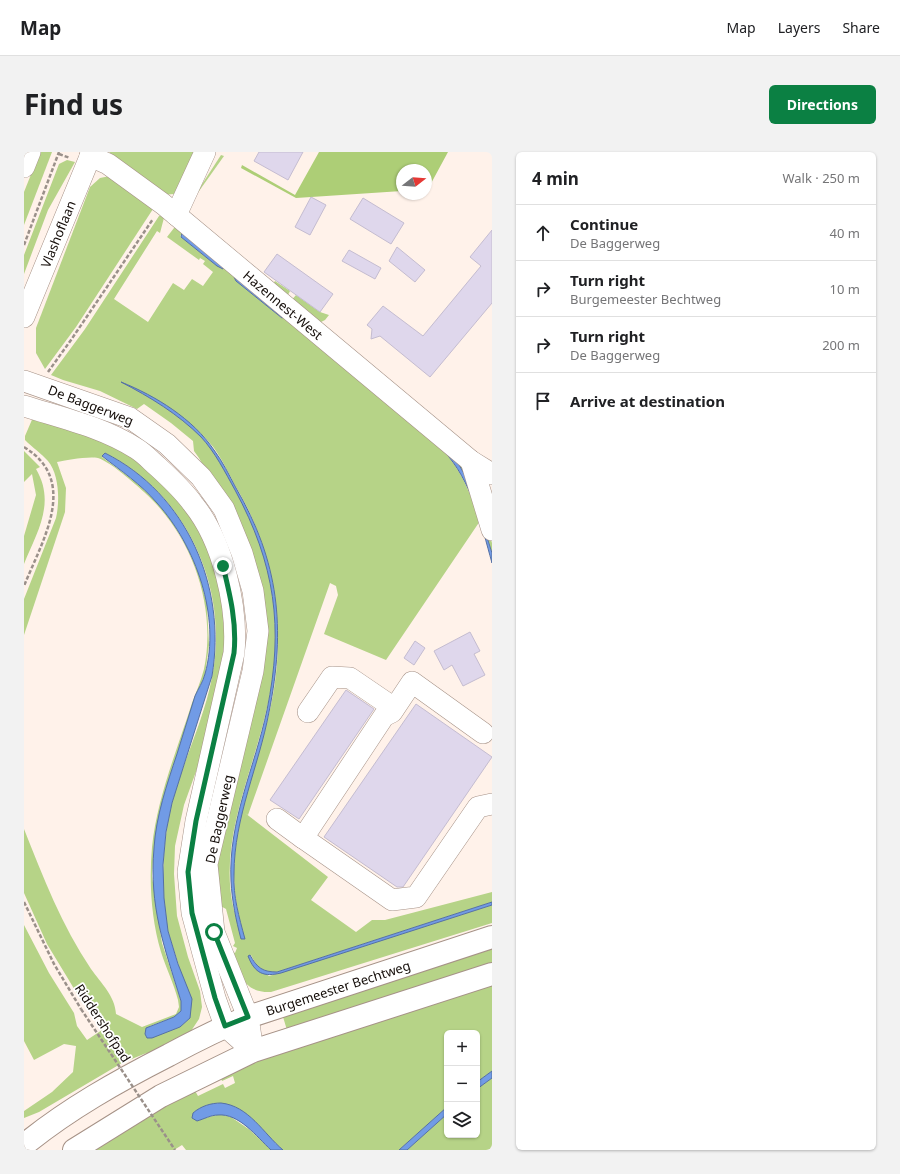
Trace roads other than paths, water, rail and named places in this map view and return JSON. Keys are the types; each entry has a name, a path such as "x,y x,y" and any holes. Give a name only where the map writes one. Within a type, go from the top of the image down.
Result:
{"main road":[{"name":"Burgemeester Bechtweg","path":"24,1145 33,1132 114,1084 225,1026 248,1017 492,937"},
{"path":"74,1150 161,1096 253,1051 492,974"}],"street":[{"path":"24,167 30,152"},
{"path":"169,210 205,152"},
{"name":"Hazennest-West","path":"91,154 108,164 169,210 471,461 492,474"},
{"name":"Vlashoflaan","path":"24,316 91,154"},
{"name":"De Baggerweg","path":"33,384 130,418 167,444 201,477 224,509 242,553 253,591 258,631 253,671 207,864 214,932 248,1017 253,1051"},
{"name":"De Baggerweg","path":"24,406 79,422 138,449 171,479 194,504 211,532 223,566 233,607 236,634 234,653 196,821 188,872 192,913 215,998 225,1026 253,1051"},
{"path":"471,461 492,530"},
{"path":"308,712 332,677 350,678 394,708"},
{"path":"303,838 384,716 392,712 412,682 489,731"},
{"path":"277,819 392,900 416,897 478,807 492,804"}],"water":[{"path":"182,233 224,267 223,269 217,266 181,237"},
{"path":"234,277 237,277 284,317 282,318 236,281"},
{"path":"121,382 160,401 196,428 205,439 223,464 250,515 262,542 270,569 275,596 277,624 277,652 274,681 265,732 242,812 235,853 234,890 245,939 241,939 234,910 231,881 231,859 243,794 262,731 272,680 275,651 275,623 267,570 249,517 224,469 206,443 173,413"},
{"path":"443,450 458,463 471,486 492,553 492,563 479,518 468,489 453,462"},
{"path":"105,453 134,471 158,493 179,518 195,546 206,577 213,609 215,643 212,676 172,803 166,832 163,865 164,898 168,931 178,964 192,999 190,1018 180,1027 152,1038 147,1038 145,1034 146,1028 174,1017 181,1011 181,1001 159,926 156,908 153,869 155,836 166,788 195,696 205,674 209,652 210,629 202,583 194,561 183,540 171,520 151,496 102,456"},
{"path":"492,902 492,905 281,973 270,975 261,973 254,967 248,956 250,955 255,963 264,970 277,972"},
{"path":"492,1071 492,1078 480,1087 480,1080"},
{"path":"221,1103 240,1109 248,1115 283,1150 271,1150 247,1127 226,1115 210,1116 197,1121 192,1118 193,1113 199,1108 210,1104"},
{"path":"444,1110 444,1117 407,1150 399,1150"}]}
